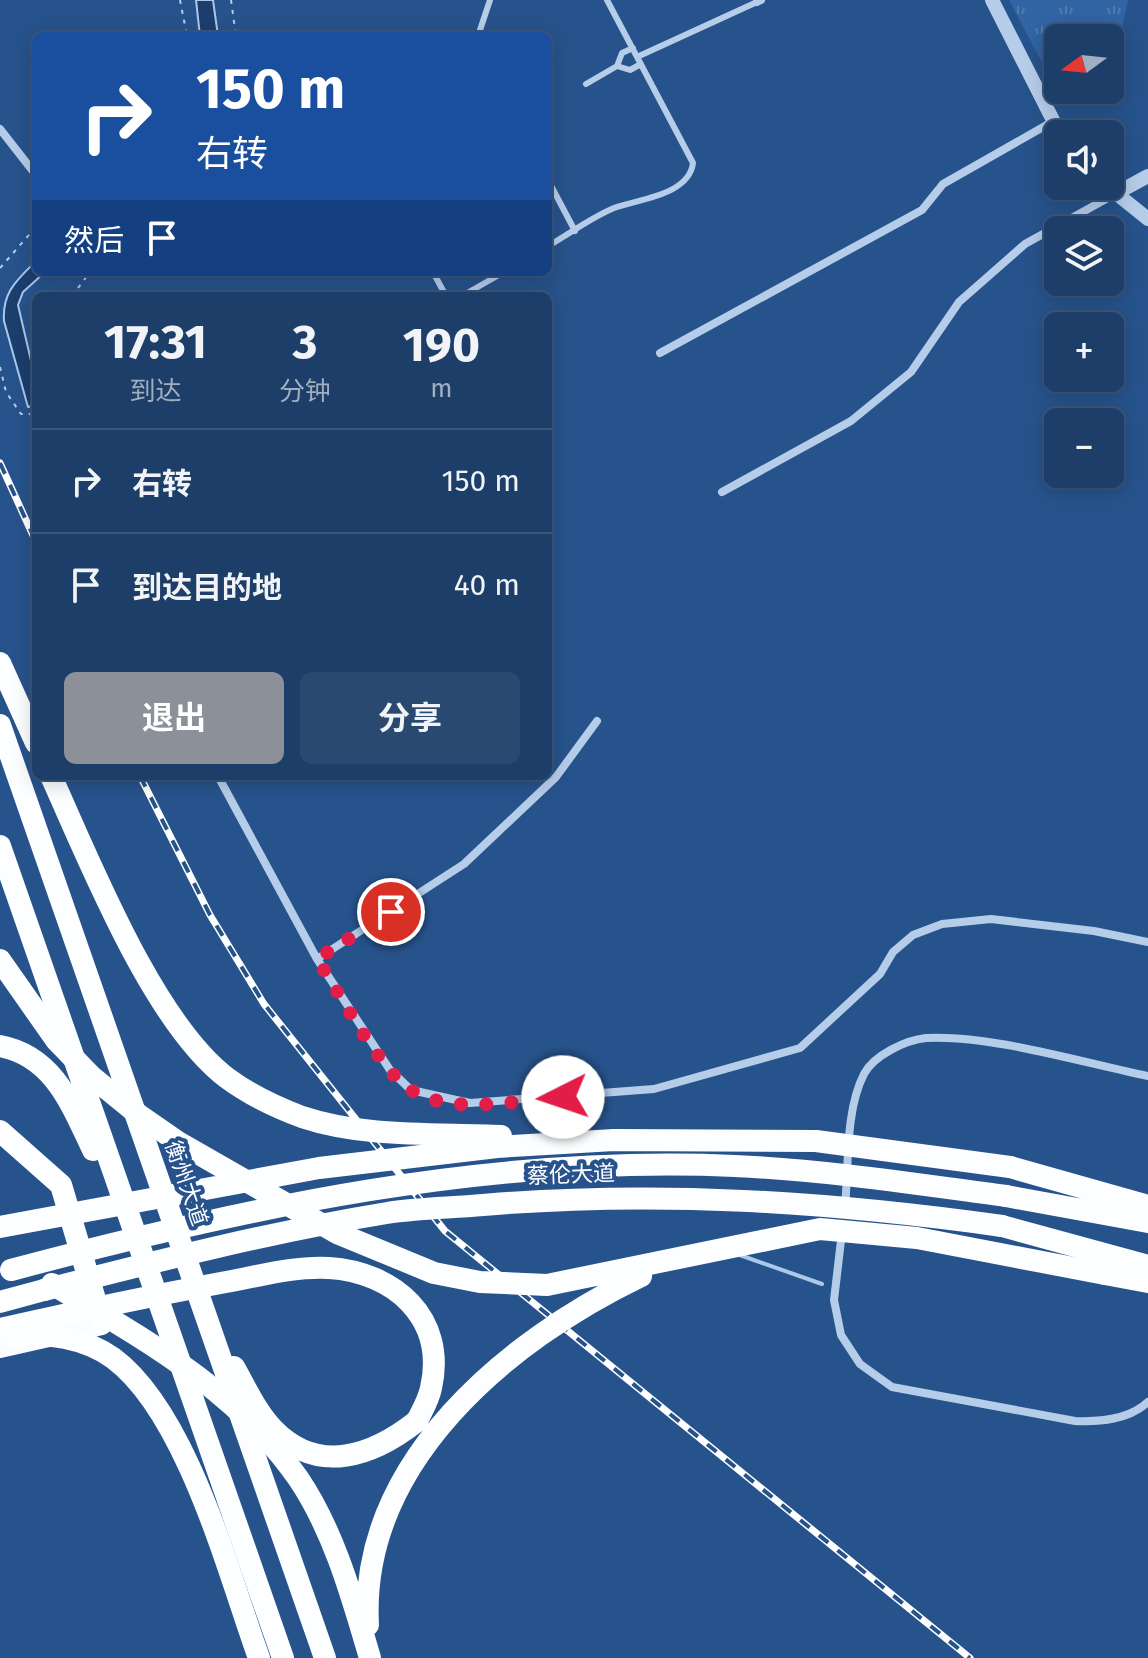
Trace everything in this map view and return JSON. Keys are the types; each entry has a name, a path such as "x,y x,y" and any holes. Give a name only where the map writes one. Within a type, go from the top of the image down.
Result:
{"highway":[{"path":"0,663 32,734"},
{"name":"衡州大道","path":"0,725 325,1658"},
{"path":"53,780 109,899 166,1008 195,1047 225,1077 262,1101 304,1117 381,1131 614,1140 816,1141 1010,1167 1146,1208"},
{"path":"0,846 283,1658"},
{"path":"0,960 56,1040 91,1076 139,1115 192,1150 337,1233 434,1273 517,1286 583,1280 820,1229 917,1238 1148,1281"},
{"path":"0,1046 17,1049 61,1085 141,1252"},
{"path":"0,1131 61,1185 102,1325"},
{"path":"0,1227 319,1168 497,1147 614,1140"},
{"name":"蔡伦大道","path":"4,1268 249,1210 331,1195 509,1173 613,1167 734,1166 865,1177 1107,1212 1146,1208"},
{"name":"蔡伦大道","path":"0,1302 273,1234 375,1216 532,1201 732,1198 863,1207 1002,1226 1148,1266"},
{"path":"1047,1238 1148,1281"},
{"path":"371,1658 367,1602 372,1559 388,1510 430,1442 490,1373 539,1333 590,1301 688,1257"},
{"path":"4,1268 27,1269 153,1344 220,1392 264,1434 299,1480 324,1525 371,1658"},
{"path":"0,1329 136,1298 283,1272 325,1268 356,1271 382,1280 408,1298 426,1326 432,1353 431,1387 417,1421 391,1442 362,1455 328,1457 300,1448 274,1431 208,1323"},
{"path":"0,1337 28,1334 74,1339 111,1357 137,1380 161,1412 180,1451 204,1506 259,1658"}],"main road":[{"path":"0,1348 102,1325"}],"street":[{"path":"992,0 1052,120"},
{"path":"0,129 32,170"},
{"path":"660,353 922,210 943,184 1044,134"},
{"path":"1124,185 1148,176"},
{"path":"722,492 851,421 911,372 959,302 1014,254 1096,200"},
{"path":"1124,200 1148,219"},
{"path":"317,959 464,864 556,777 597,721"},
{"path":"220,780 317,959 390,1070 411,1090 470,1103 654,1089 800,1048 880,974 903,943 913,935 942,924 991,919 1094,931 1148,942"},
{"path":"1148,1076 967,1039 923,1038 890,1050 865,1072 854,1105 834,1300 841,1335 860,1364 892,1387 1075,1421 1104,1422 1142,1408 1148,1402"}],"lane":[{"path":"479,32 490,0"},
{"path":"552,244 614,208 652,198 686,179 692,170 693,163 607,0"},
{"path":"617,66 630,70 639,60 759,1"},
{"path":"586,84 617,66 622,53 633,48"},
{"path":"552,188 575,231"},
{"path":"469,292 497,276"}],"path":[{"path":"180,0 186,32"},
{"path":"231,0 235,32"},
{"path":"0,268 32,232"},
{"path":"0,367 12,403 21,414 32,414"}],"green space":[{"path":"1009,0 1128,0 1123,24 1044,24 1044,66"}],"shaded area":[{"path":"196,0 213,0 217,32 200,32"},
{"path":"32,265 32,276 41,276 23,292 18,305 32,365 32,406 28,407 4,321 8,294"}],"waterway":[{"path":"737,1254 822,1284"}],"railway":[{"path":"0,463 32,533"},
{"path":"142,780 210,915 264,1004 445,1231 970,1658"}],"route":[{"path":"391,912 317,959 390,1070 411,1090 440,1100 470,1103 563,1097"}]}
